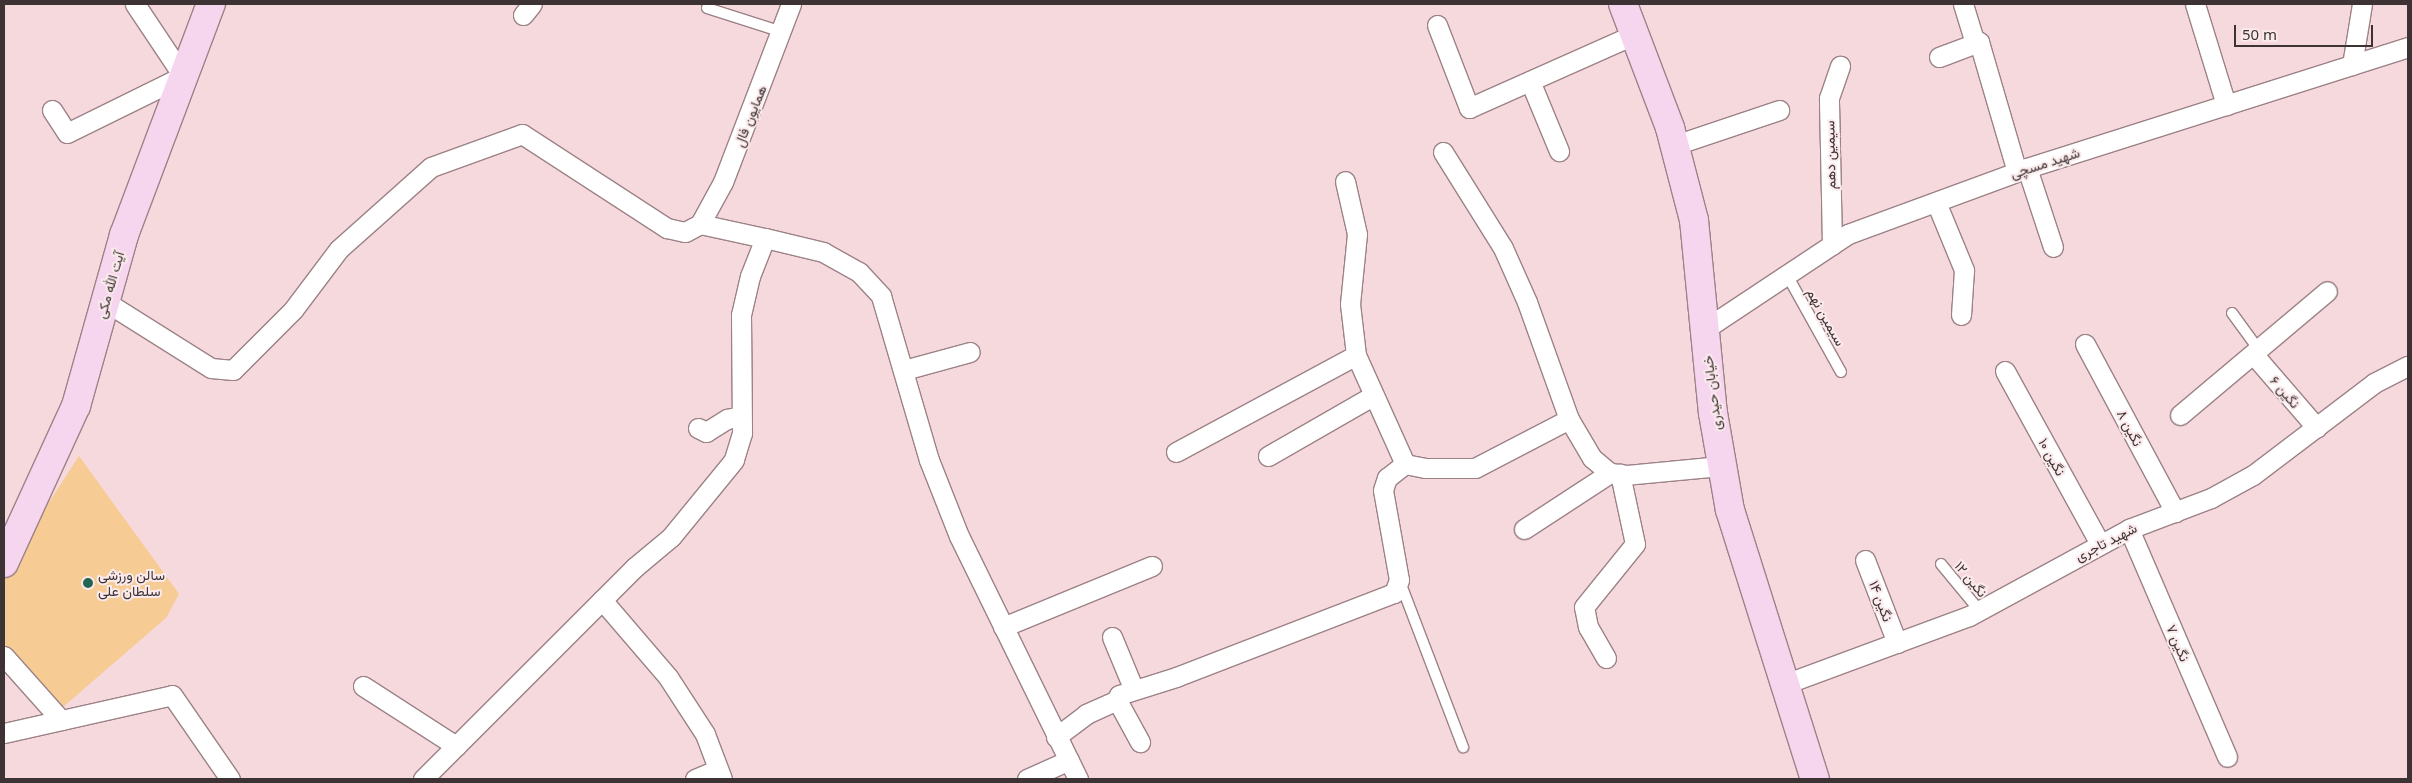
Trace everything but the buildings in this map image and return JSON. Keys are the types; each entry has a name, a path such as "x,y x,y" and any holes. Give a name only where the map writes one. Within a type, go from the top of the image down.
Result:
{"street":[{"path":"52,110 67,133 183,76 135,4"},
{"name":"آیت الله مکی","path":"6,552 76,406 124,235 210,4"},
{"name":"همایون فال","path":"700,224 723,182 782,32 791,4"},
{"name":"خیابان حیدری","path":"1623,4 1675,145 1694,220 1722,466 1730,510 1815,779"},
{"path":"1963,4 1975,44"},
{"path":"2194,4 2226,105"},
{"path":"2352,65 2362,4"},
{"path":"1437,25 1469,108 1635,34"},
{"path":"1939,57 1979,42 2022,170 2053,247"},
{"name":"شهید مسچی","path":"1705,329 1848,234 2022,170 2408,47"},
{"name":"سیمین دهم","path":"1832,245 1829,98 1840,66"},
{"path":"1530,81 1559,151"},
{"path":"1675,145 1779,110"},
{"path":"106,302 210,368 233,370 293,310 340,249 431,167 522,134 667,228 685,232 700,224 823,252 859,272 881,296 929,460 959,536 1078,779"},
{"path":"1443,152 1503,248 1527,302 1568,419 1584,448 1615,474 1635,544 1584,608 1588,627 1606,658"},
{"path":"1345,181 1357,234 1350,304 1356,355 1406,464"},
{"path":"1936,202 1964,270 1961,316"},
{"path":"432,776 456,746 602,600 671,537 721,480 734,460 742,433 740,315 750,276 765,238"},
{"path":"2180,414 2256,353 2327,291"},
{"name":"نگین ۸","path":"2085,344 2175,512"},
{"path":"904,370 970,352"},
{"name":"نگین ۶","path":"2256,353 2317,428"},
{"path":"1176,452 1356,355"},
{"name":"شهید تاجری","path":"1785,684 1897,643 1979,610 2129,529 2211,498 2252,475 2317,428 2374,383 2408,366"},
{"name":"نگین ۱۰","path":"2005,371 2100,544"},
{"path":"1268,456 1374,395"},
{"path":"698,428 713,430 727,418 741,416"},
{"path":"1056,737 1086,714 1117,700 1119,695 1380,602 1394,593 1399,580 1383,490 1387,478 1406,464 1425,468 1475,468 1568,419"},
{"path":"1524,529 1615,474 1722,466"},
{"name":"نگین ۷","path":"2129,529 2227,757"},
{"name":"نگین ۱۴","path":"1865,560 1897,643"},
{"path":"1003,627 1152,566"},
{"path":"602,600 668,677 705,734 720,774 695,779"},
{"path":"1112,638 1134,690"},
{"path":"4,656 62,720"},
{"path":"363,686 456,746"},
{"path":"4,733 172,695 230,779"},
{"path":"1117,700 1140,742"},
{"path":"1027,779 1069,760"}],"lane":[{"path":"707,8 782,32"},
{"name":"سیمین نهم","path":"1787,275 1841,372"},
{"path":"2232,313 2256,353"},
{"name":"نگین ۱۲","path":"1941,564 1979,610"},
{"path":"1399,580 1463,747"}],"shaded area":[{"name":"سالن ورزشی سلطان علی","path":"79,456 179,594 166,618 63,707 4,650 4,572"}],"place":[{"name":"سالن ورزشی سلطان علی","path":"88,583"}]}
